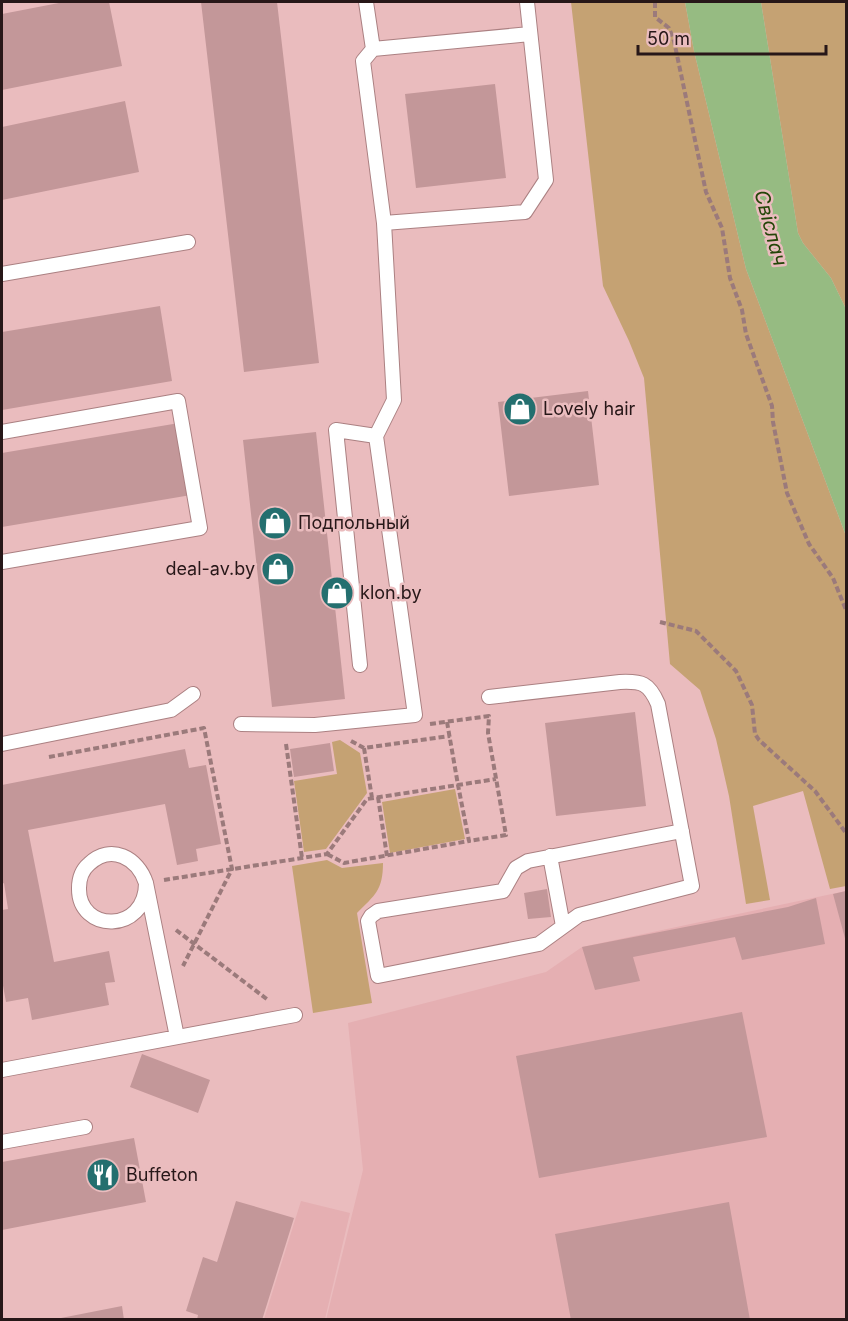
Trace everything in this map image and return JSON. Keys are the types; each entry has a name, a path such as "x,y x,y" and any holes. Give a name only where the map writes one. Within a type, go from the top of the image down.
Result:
{"lane":[{"path":"366,2 374,49"},
{"path":"384,223 525,212 546,180 526,2"},
{"path":"241,724 315,725 415,715 376,436 394,400 384,223 363,61 374,49 530,34"},
{"path":"2,274 188,242"},
{"path":"2,432 178,401 200,528 2,562"},
{"path":"360,665 336,430 376,436"},
{"path":"489,697 620,682 633,681 645,684 653,692 658,704 682,831 692,886 579,915 539,944 378,976 368,921 378,911 503,891 516,868 528,861 682,831"},
{"path":"2,744 171,710 193,694"},
{"path":"146,883 142,905 134,914 116,922 105,921 93,916 81,901 78,893 79,881 84,868 94,859 108,854 129,859 142,872 146,883 177,1037"},
{"path":"550,856 563,926"},
{"path":"2,1070 293,1016"},
{"path":"2,1142 85,1127"}],"path":[{"path":"655,2 655,17 669,28 674,41 706,192 722,228 730,278 742,310 746,334 772,406 787,493 809,544 833,578 846,610"},
{"path":"660,622 696,631 735,671 752,705 755,734 759,740 815,791 846,833"},
{"path":"146,883 327,854 345,863 506,835 488,733 489,716 424,724"},
{"path":"447,722 469,841"},
{"path":"46,757 204,728 232,869 169,992"},
{"path":"348,740 364,748 450,736"},
{"path":"296,742 285,744 302,858"},
{"path":"364,748 372,798"},
{"path":"327,854 367,799 496,779"},
{"path":"378,797 387,856"},
{"path":"152,912 293,1016"}],"shaded area":[{"path":"571,2 685,2 694,51 746,269 846,536 846,886 830,889 803,791 753,806 770,900 746,904 729,796 716,739 700,690 670,664 644,378 603,286"},
{"path":"761,2 846,2 846,309 831,278 803,243 798,233"},
{"path":"340,740 360,753 367,793 326,849 304,852 294,781 337,774 332,742"},
{"path":"455,789 465,839 390,853 382,802"},
{"path":"327,860 342,868 383,863 380,886 357,913 372,1003 313,1013 292,866"},
{"path":"846,891 846,1319 326,1320 363,1170 348,1023 546,972 582,947"},
{"path":"301,1201 350,1213 325,1319 264,1319"}],"water":[{"name":"Свіслач","path":"685,2 761,2 798,233 803,243 831,278 846,309 846,536 746,269 694,51"}],"building":[{"path":"64,2 109,2 122,66 2,90 2,14"},
{"path":"201,2 277,2 319,363 244,372"},
{"path":"495,84 506,178 416,188 405,94"},
{"path":"125,101 139,172 2,200 2,127"},
{"path":"160,306 172,381 2,410 2,332"},
{"path":"588,391 599,485 509,496 498,402"},
{"path":"179,423 191,495 2,527 2,453"},
{"path":"316,432 345,699 272,707 243,440"},
{"path":"635,712 646,806 556,816 545,723"},
{"path":"330,743 334,771 294,777 290,749"},
{"path":"185,749 189,768 206,765 221,844 196,849 198,861 177,865 165,804 28,830 54,962 109,951 115,982 105,983 109,1005 32,1020 28,998 6,1002 2,980 2,910 8,909 4,883 2,884 2,785"},
{"path":"547,889 551,917 528,919 524,893"},
{"path":"846,891 846,942 833,894"},
{"path":"816,898 825,944 742,960 735,937 633,957 640,981 595,990 582,947 788,907"},
{"path":"742,1012 767,1137 539,1178 516,1056"},
{"path":"142,1054 210,1080 198,1113 130,1087"},
{"path":"134,1138 146,1202 2,1230 2,1162"},
{"path":"236,1201 294,1218 262,1320 197,1320 198,1315 186,1311 203,1257 217,1262"},
{"path":"729,1202 750,1320 571,1320 555,1234"},
{"path":"122,1306 124,1320 61,1320 61,1318"}],"place":[{"name":"Lovely hair","path":"520,409"},
{"name":"Подпольный","path":"275,523"},
{"name":"deal-av.by","path":"278,569"},
{"name":"klon.by","path":"337,593"},
{"name":"Buffeton","path":"103,1175"}]}
